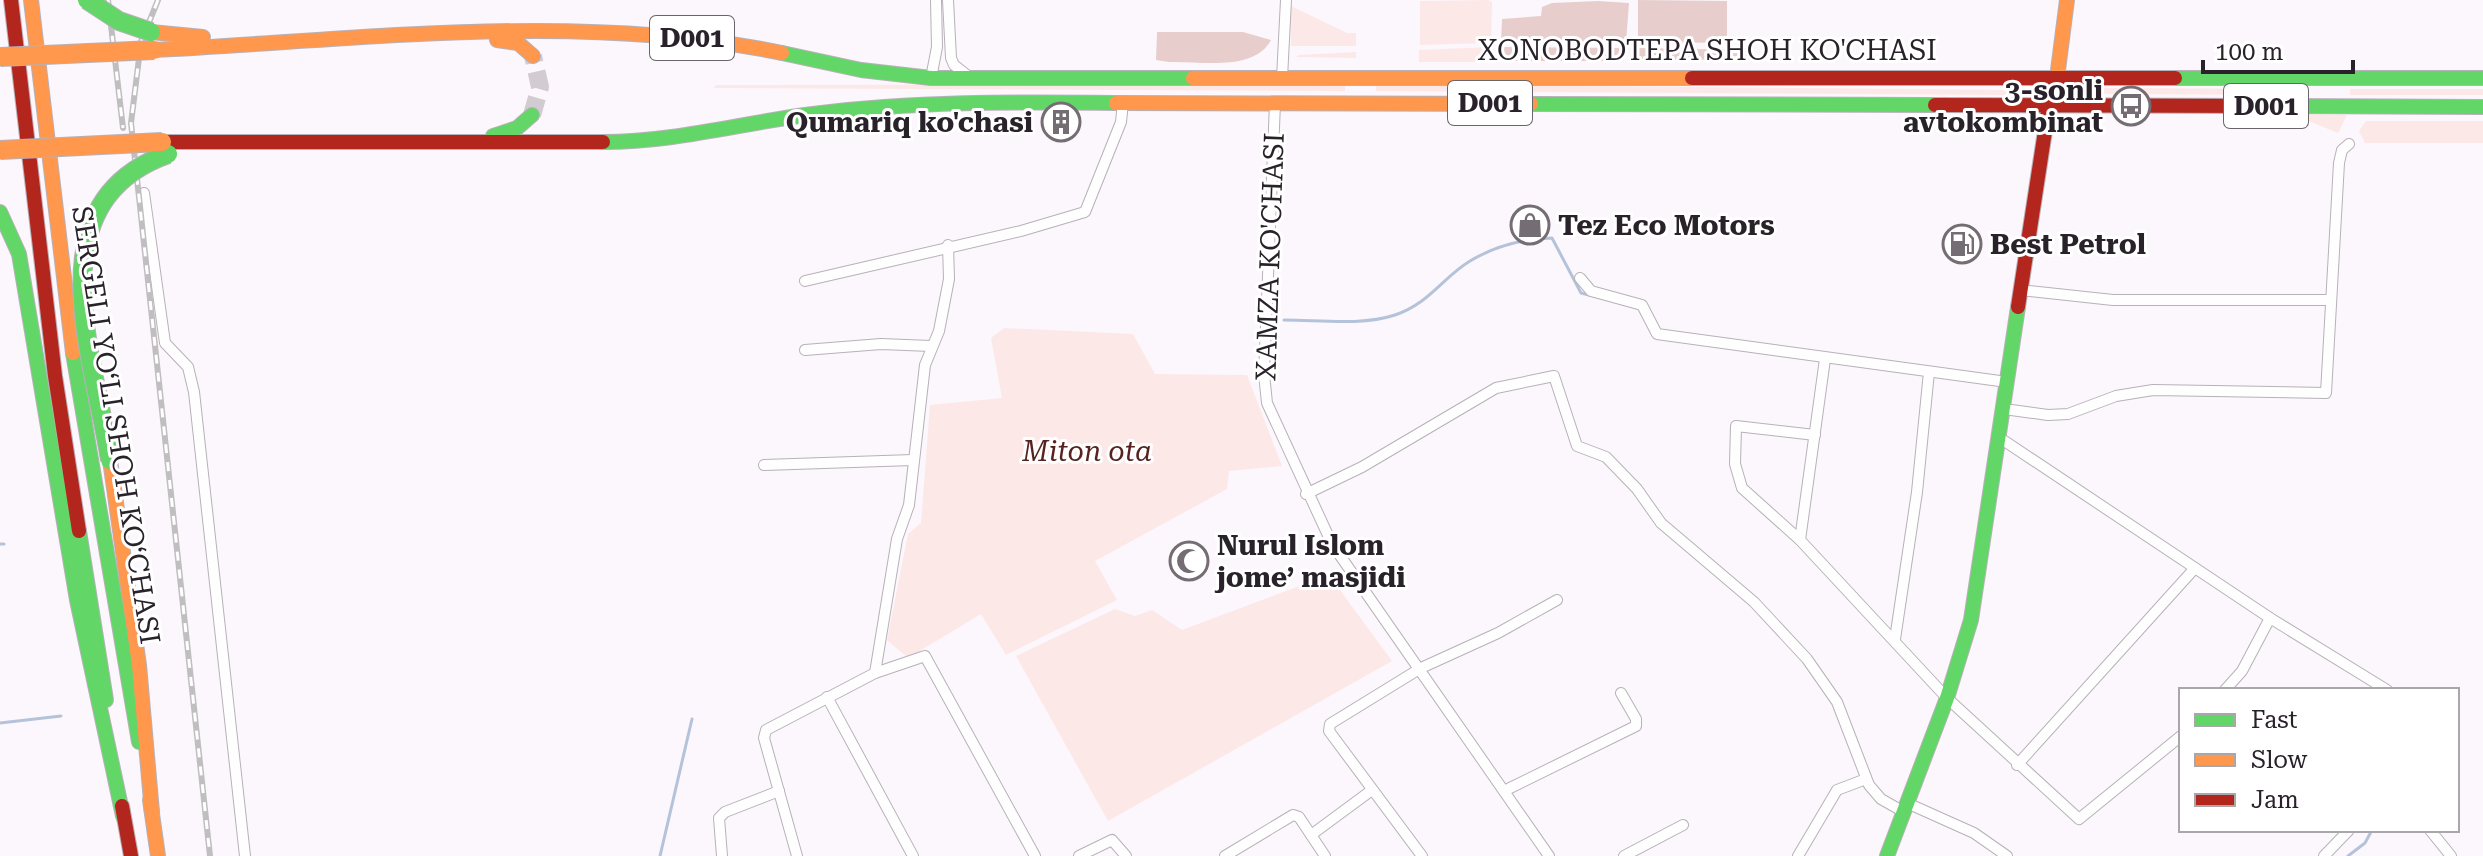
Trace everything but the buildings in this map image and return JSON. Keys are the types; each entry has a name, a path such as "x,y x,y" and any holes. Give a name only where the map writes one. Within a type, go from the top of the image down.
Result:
{"main road":[{"name":"SERGELI YO‘LI SHOH KO‘CHASI","path":"11,0 55,376 131,856"},
{"name":"SERGELI YO‘LI SHOH KO‘CHASI","path":"31,0 40,107 72,346 158,856"},
{"path":"87,0 153,41"},
{"path":"1887,856 1947,698 1971,620 2049,105 2057,0"},
{"path":"2052,78 2067,0"},
{"name":"D001","path":"0,57 153,41 451,37 530,31 654,34 747,46 861,70 931,78"},
{"path":"451,37 518,43 533,56"},
{"name":"XONOBODTEPA SHOH KO'CHASI","path":"931,78 2483,78"},
{"path":"1352,103 1360,90 1353,78"},
{"path":"2337,78 2328,91 2337,106"},
{"name":"XONOBODTEPA SHOH KO'CHASI","path":"467,141 660,141 811,114 931,102 2483,107"},
{"path":"467,141 509,132 532,115"},
{"name":"D001","path":"165,148 370,140 467,141"},
{"path":"152,812 139,665 81,285 83,247 96,210 115,184 165,148"},
{"path":"0,150 165,148"},
{"path":"0,212 19,254 77,600 123,816"}],"street":[{"path":"931,78 937,47 936,0"},
{"path":"948,0 951,58 962,73 973,78"},
{"path":"1282,78 1286,0"},
{"path":"805,281 948,245 1021,231 1085,212 1121,122 1123,102"},
{"name":"XAMZA KO'CHASI","path":"1275,103 1264,374 1267,403 1306,494 1353,577 1421,668 1549,856"},
{"path":"2004,409 2068,414 2116,396 2153,390 2326,393 2339,163 2342,150 2349,144"},
{"path":"144,193 165,343 188,367 194,392 245,856"},
{"path":"875,673 897,539 909,505 931,346 939,331 949,279 948,245"},
{"path":"1580,278 1591,291 1642,305 1657,334 2007,382"},
{"path":"2020,290 2113,300 2330,300"},
{"path":"805,350 881,344 931,346"},
{"path":"1800,540 1825,359"},
{"path":"1895,639 1917,492 1929,372"},
{"path":"1306,494 1362,467 1496,388 1554,376 1577,446 1606,457 1637,489 1661,523 1754,602 1823,679 1857,749 1866,779 1881,799 1974,833 2007,856"},
{"path":"1815,435 1736,426 1735,464 1742,488 1800,540 1947,698 2079,819 2179,738"},
{"path":"2000,438 2270,618 2384,688"},
{"path":"764,465 913,460"},
{"path":"2017,765 2195,568"},
{"path":"1422,856 1329,731 1330,724 1421,668 1498,633 1557,600"},
{"path":"2227,688 2242,671 2270,618"},
{"path":"797,856 764,738 766,730 875,673 920,656 929,659 1035,856"},
{"path":"1506,790 1636,726 1636,719 1621,693"},
{"path":"827,697 913,856"},
{"path":"1798,856 1837,790 1866,779"},
{"path":"1311,835 1372,790"},
{"path":"722,856 719,818 725,812 779,791"},
{"path":"1225,856 1293,815 1299,817 1325,856"},
{"path":"1624,856 1683,825"},
{"path":"2324,856 2347,832"},
{"path":"2432,832 2451,856"},
{"path":"1079,856 1112,840 1126,856"}],"green space":[{"path":"1420,1 1492,2 1491,43 1420,45"},
{"path":"1291,6 1347,33 1356,33 1356,46 1291,46"},
{"path":"1491,47 1487,62 1419,62 1419,50"},
{"path":"1356,52 1356,58 1296,57 1299,55"},
{"path":"1345,84 1345,91 714,88 716,85"},
{"path":"1376,84 2007,90 2007,95 1376,91"},
{"path":"2100,88 2309,89 2309,95 2100,94"},
{"path":"2350,89 2483,89 2483,95 2350,95"},
{"path":"2292,114 2347,115 2338,133"},
{"path":"2366,121 2483,121 2483,143 2365,143 2359,131"},
{"name":"Miton ota","path":"1004,328 1133,334 1155,374 1247,375 1282,466 1229,471 1227,489 1095,561 1117,600 1006,655 981,614 908,658 887,640 908,534 921,523 930,405 1002,398 991,338"},
{"path":"1329,575 1392,661 1108,821 1016,656 1115,609 1135,616 1152,610 1182,630"}],"shaded area":[{"path":"1638,0 1727,1 1727,43 1638,42"},
{"path":"1552,3 1629,3 1626,43 1501,42 1502,19 1541,16 1542,7"},
{"path":"1157,32 1243,32 1271,40 1263,50 1240,61 1169,62 1156,60"},
{"path":"1502,47 1626,48 1625,56 1618,61 1508,61"},
{"path":"1637,48 1750,50 1750,60 1639,59"}],"waterway":[{"path":"1284,320 1354,321 1395,315 1418,304 1460,268 1489,251 1510,244 1552,238 1581,293 1589,295"},
{"path":"0,723 61,716"},
{"path":"660,856 692,719"},
{"path":"2348,856 2365,843 2371,832"}],"tunnel":[{"path":"532,115 540,87 533,56"}],"railway":[{"path":"108,0 123,128"},
{"path":"158,0 141,42 131,123 210,856"}],"traffic: fast":[{"path":"87,0 119,21 151,32"},
{"path":"782,53 861,70 931,78 1193,78"},
{"path":"2175,78 2483,78"},
{"path":"603,142 682,136 813,114 889,107 1116,103"},
{"path":"1531,104 1935,105"},
{"path":"2259,106 2483,107"},
{"path":"493,136 517,128 532,115"},
{"path":"110,460 86,330 82,286 86,244 100,207 126,177 168,154"},
{"path":"0,212 19,254 77,600 123,816"},
{"path":"1887,856 1947,698 1971,620 2018,307"},
{"path":"73,353 139,742"},
{"path":"79,531 106,700"}],"traffic: slow":[{"path":"31,0 73,353"},
{"path":"2057,78 2067,0"},
{"path":"154,50 390,35 549,31 628,33 706,40 782,53"},
{"path":"151,32 203,37"},
{"path":"497,40 518,43 533,56"},
{"path":"0,57 154,50"},
{"path":"1193,78 1692,78"},
{"path":"1116,103 1531,104"},
{"path":"0,150 162,142"},
{"path":"110,460 139,665 152,812"},
{"path":"150,800 158,856"}],"traffic: jam":[{"path":"11,0 55,376 79,531"},
{"path":"1692,78 2175,78"},
{"path":"1935,105 2259,106"},
{"path":"2018,307 2049,105"},
{"path":"162,142 603,142"},
{"path":"122,806 131,856"}],"place":[{"name":"3-sonli avtokombinat","path":"2131,106"},
{"name":"Qumariq ko'chasi","path":"1061,122"},
{"name":"Tez Eco Motors","path":"1530,225"},
{"name":"Best Petrol","path":"1962,244"},
{"name":"Nurul Islom jome’ masjidi","path":"1189,561"}]}
